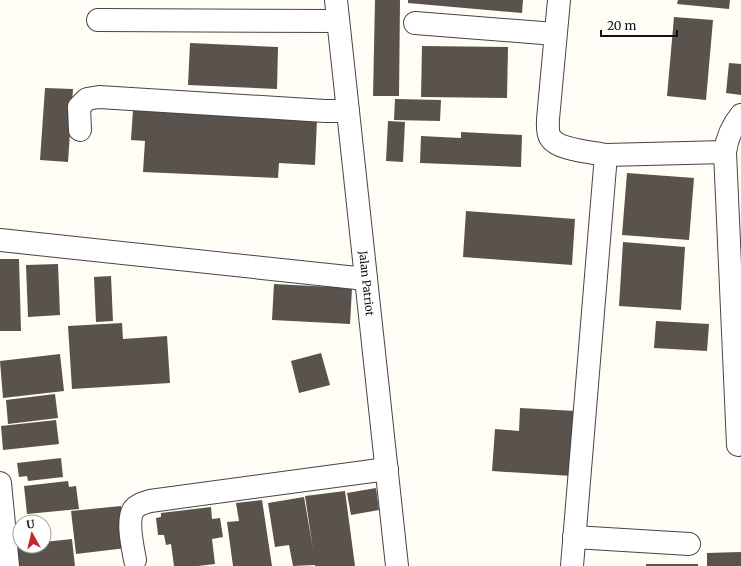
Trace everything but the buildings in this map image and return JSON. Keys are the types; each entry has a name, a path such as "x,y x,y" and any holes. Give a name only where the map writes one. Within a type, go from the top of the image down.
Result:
{"street":[{"name":"Jalan Patriot","path":"336,0 397,566"},
{"path":"559,0 548,119 548,132 551,139 557,144 565,147 606,155 725,152"},
{"path":"98,20 338,21"},
{"path":"415,23 555,34"},
{"path":"80,130 79,107 87,99 99,97 324,111 348,111"},
{"path":"738,445 725,152 731,130 741,114"},
{"path":"572,566 606,155"},
{"path":"0,240 366,280"},
{"path":"135,560 131,516 134,509 139,504 150,501 387,469"},
{"path":"0,483 8,566"},
{"path":"574,537 689,544"}]}
